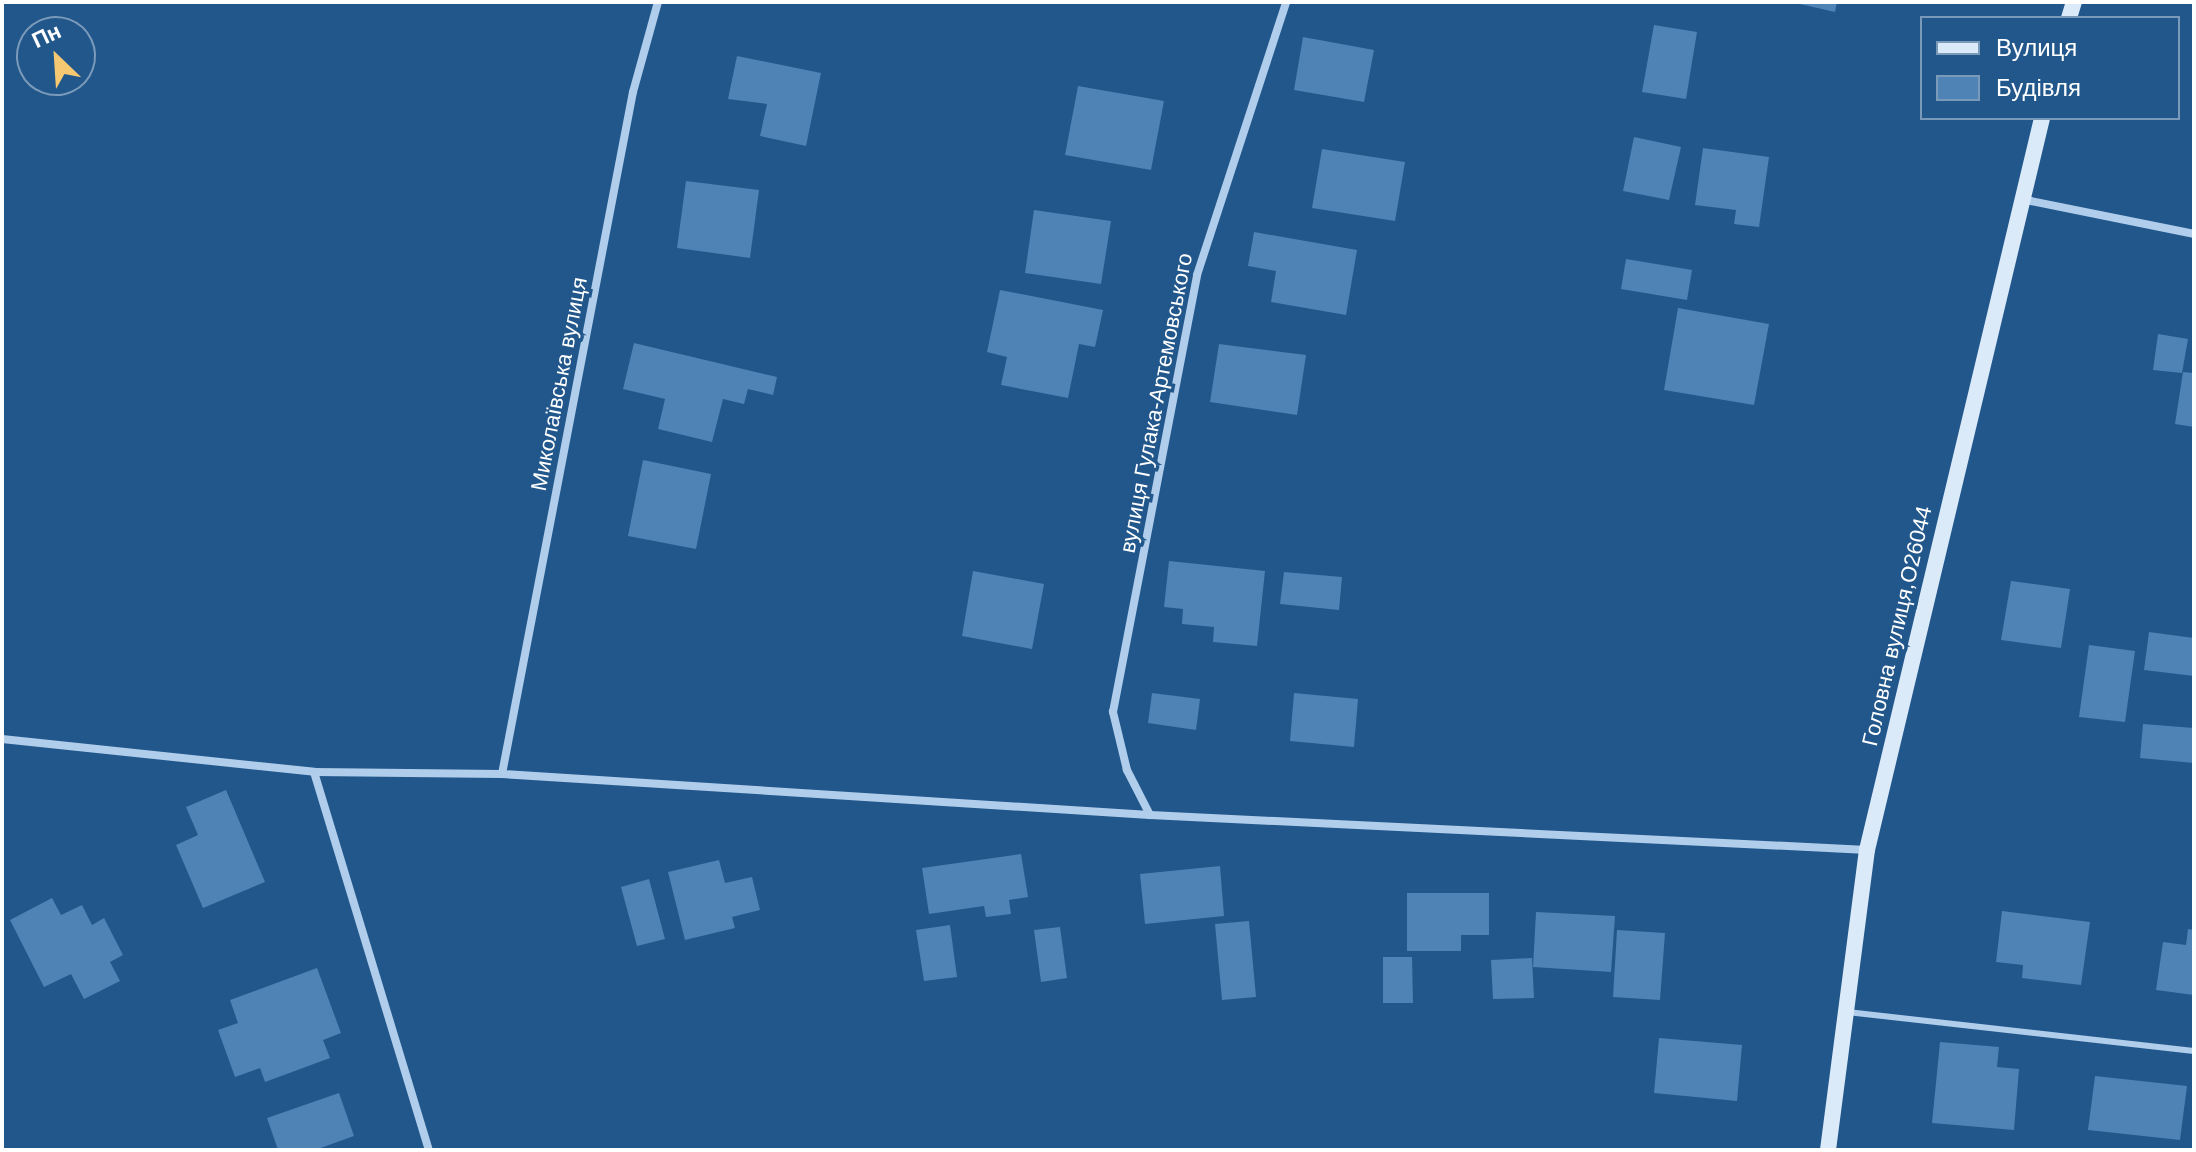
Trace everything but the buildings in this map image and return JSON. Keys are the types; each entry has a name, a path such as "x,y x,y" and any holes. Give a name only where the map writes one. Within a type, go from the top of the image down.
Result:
{"main road":[{"name":"Головна вулиця,О26044","path":"1828,1150 1867,850 2020,199 2041,120"}],"street":[{"name":"Миколаївська вулиця","path":"502,774 633,92 658,2"},
{"name":"вулиця Гулака-Артемовського","path":"1150,815 1127,770 1113,712 1197,275 1286,2"},
{"path":"2020,199 2194,234"},
{"path":"2,739 314,772 502,774 1150,815 1867,850"},
{"path":"314,772 429,1150"}],"lane":[{"path":"1844,1011 2194,1051"}]}
